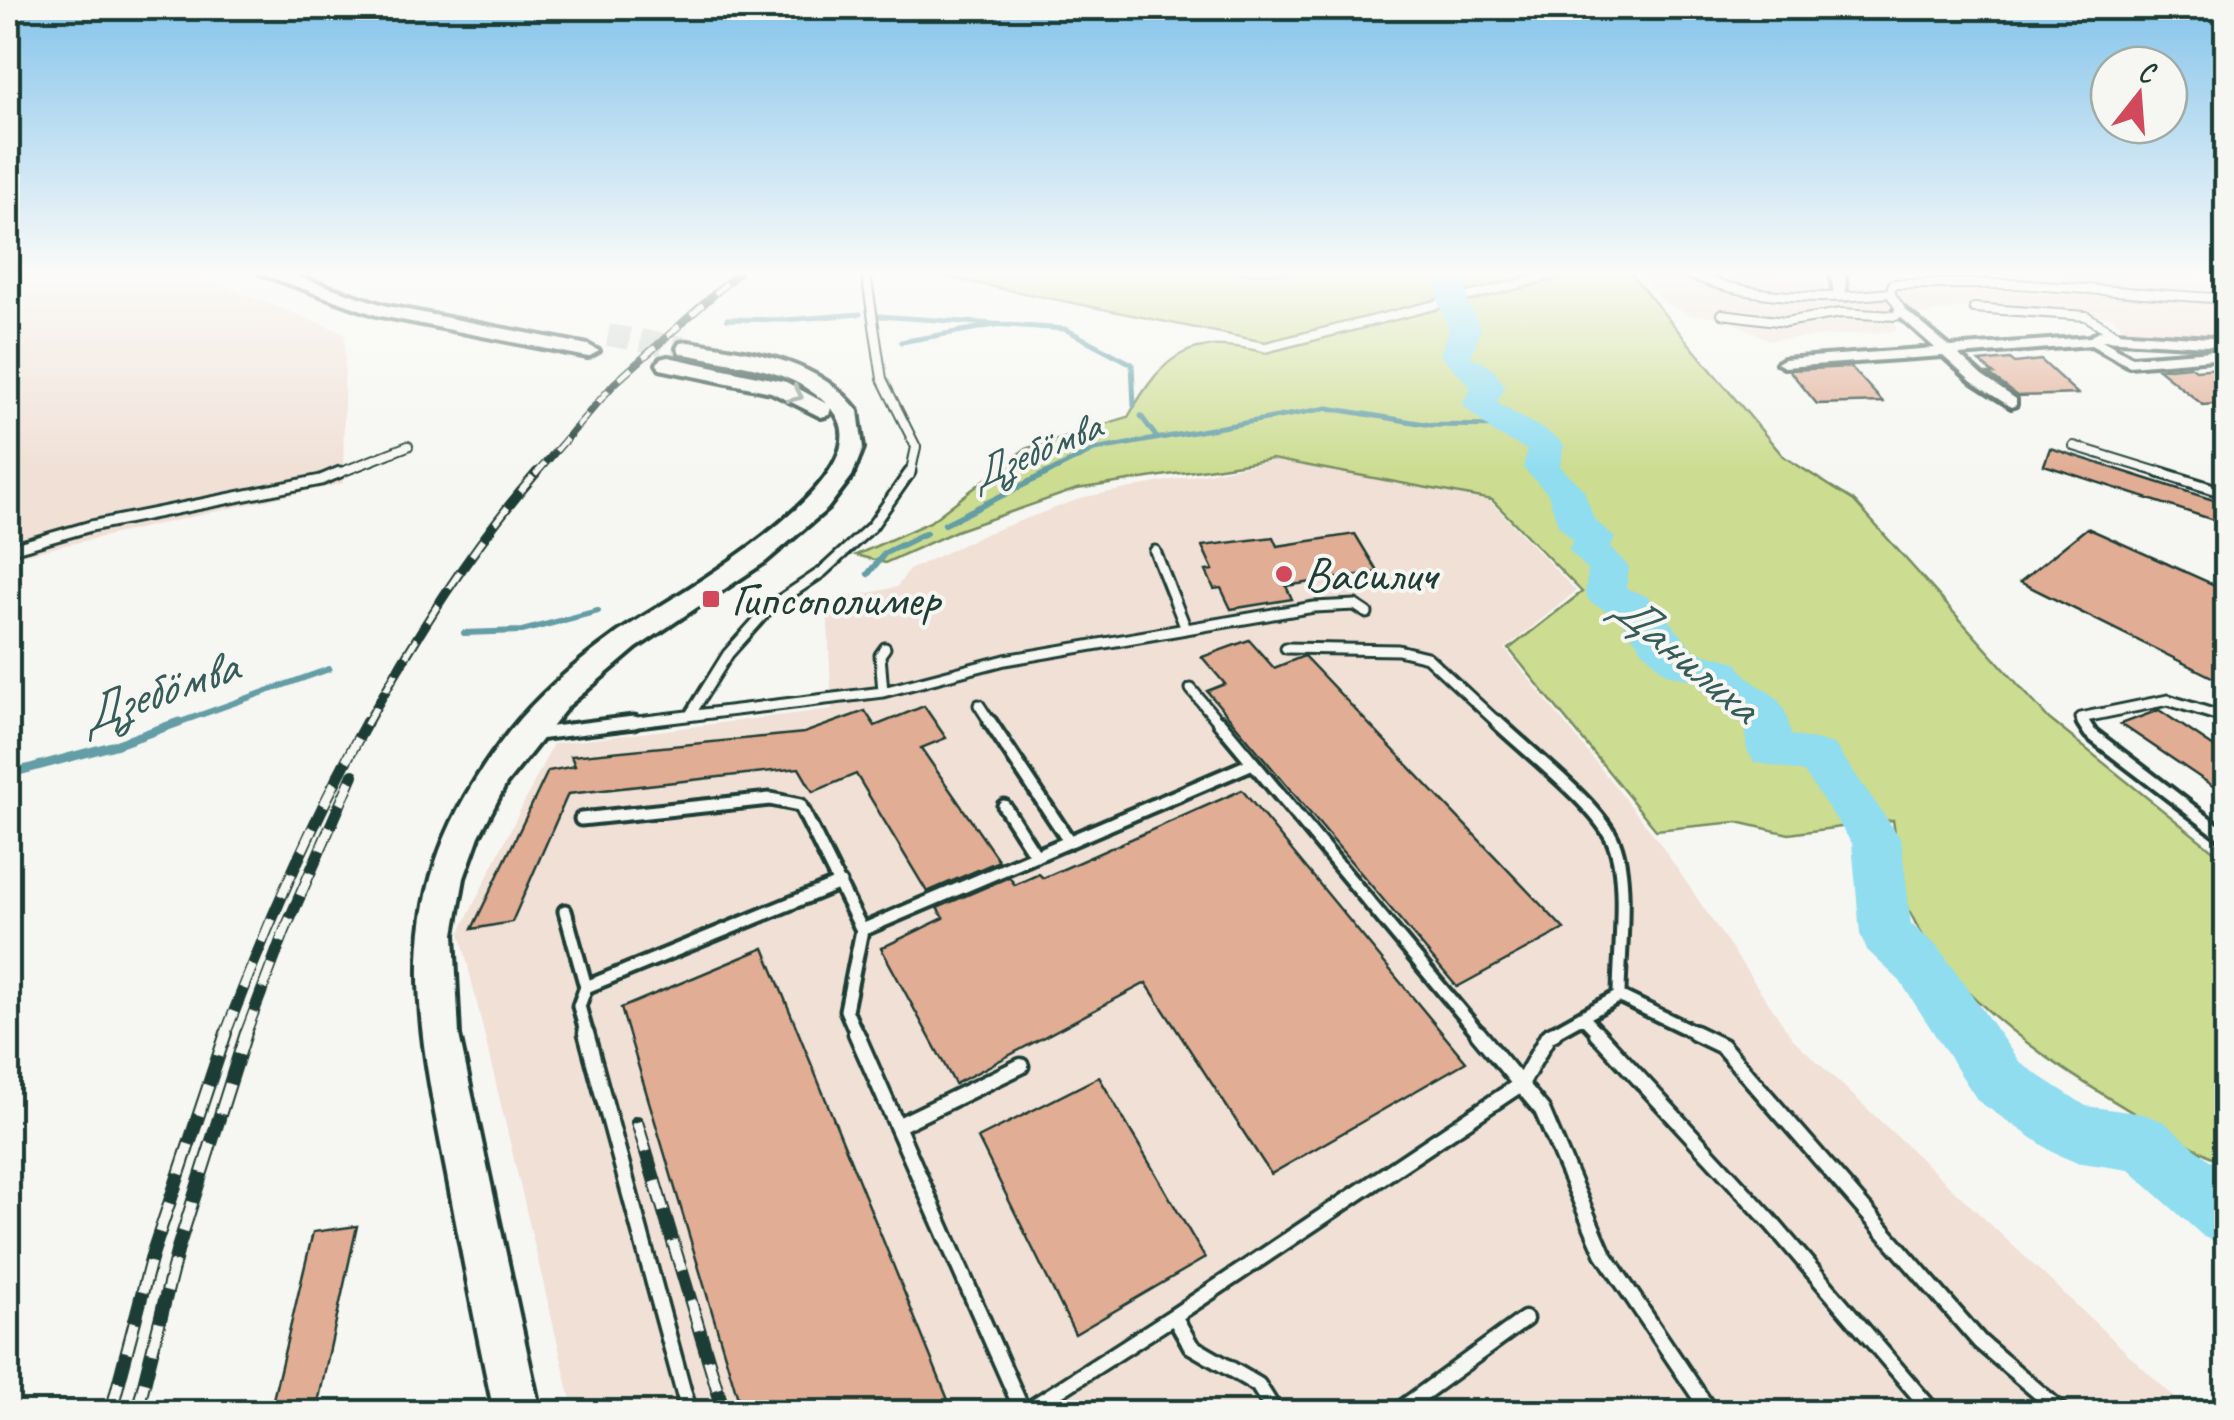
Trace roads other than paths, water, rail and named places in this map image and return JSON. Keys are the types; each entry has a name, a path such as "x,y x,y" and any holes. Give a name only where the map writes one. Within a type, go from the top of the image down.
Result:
{"main road":[{"path":"528,339 588,351"},
{"path":"517,1412 442,1051 436,982 440,903 449,871 492,777 524,735 576,680 815,508 846,464 851,449 847,411 829,390 770,362 688,348"},
{"path":"668,364 754,381 811,402 836,424 845,446 846,464"}],"street":[{"path":"1932,339 2011,402"},
{"path":"2168,339 2226,343"},
{"path":"1784,363 2094,341 2129,362 2226,354"}],"lane":[{"path":"690,716 728,654 770,607 822,572 872,526 909,478 916,447 882,378 876,339"},
{"path":"8,550 90,526 321,480 408,446"},
{"path":"2074,446 2226,493"},
{"path":"1155,551 1186,629"},
{"path":"524,735 883,692 1005,660 1314,606 1355,606 1367,613"},
{"path":"883,692 880,655 885,648"},
{"path":"1286,648 1398,650 1427,656 1593,812 1614,842 1620,874 1619,996"},
{"path":"1191,688 1542,1110 1603,1253 1710,1412"},
{"path":"2226,718 2168,700 2080,718 2090,733 2226,837"},
{"path":"979,705 1068,841"},
{"path":"862,930 1253,763"},
{"path":"581,819 788,800 808,814 862,930 846,1010 1024,1412 1520,1084 1548,1036 1619,996"},
{"path":"1004,806 1036,856"},
{"path":"586,987 840,882"},
{"path":"565,911 586,987 579,1006 689,1412"},
{"path":"1619,996 1722,1046 1980,1342 2062,1412"},
{"path":"1583,1017 1769,1220 1934,1412"},
{"path":"897,1126 1020,1066"},
{"path":"1174,1316 1191,1346 1258,1385 1275,1412"},
{"path":"1397,1412 1525,1319"}],"waterway":[{"path":"901,342 916,339"},
{"path":"1085,339 1132,364 1134,406"},
{"name":"Данилиха","path":"1456,355 1461,339"},
{"name":"Данилиха","path":"1464,365 1481,374 1488,387 1479,404 1506,426 1546,445 1541,468 1565,490 1577,525 1596,538 1588,549 1609,567 1605,594 1633,607 1659,642 1681,663 1721,673 1732,691 1764,710 1770,750 1818,756 1876,839 1886,934 1919,964 1999,1082 2075,1133 2143,1143 2226,1215"},
{"name":"Дзебӧмва","path":"1044,475 1094,450 1328,408 1431,425 1506,426"},
{"path":"1141,416 1157,438"},
{"name":"Дзебӧмва","path":"945,524 1049,472"},
{"path":"868,574 885,553 926,533"},
{"name":"Дзебӧмва","path":"464,633 522,631 598,611"},
{"name":"Дзебӧмва","path":"172,725 329,669"},
{"name":"Дзебӧмва","path":"8,774 115,745 179,722"}],"tunnel":[{"path":"634,339 688,348"}],"railway":[{"path":"535,475 614,384 664,339"},
{"path":"366,725 445,594 537,472"},
{"path":"225,1035 290,876 367,722"},
{"path":"245,1035 285,930 353,775"},
{"path":"111,1412 153,1252 226,1033"},
{"path":"137,1412 178,1248 246,1033"},
{"path":"637,1122 724,1412"}],"place":[{"name":"Василич","path":"1284,574"},
{"name":"Гипсополимер","path":"711,599"}]}
